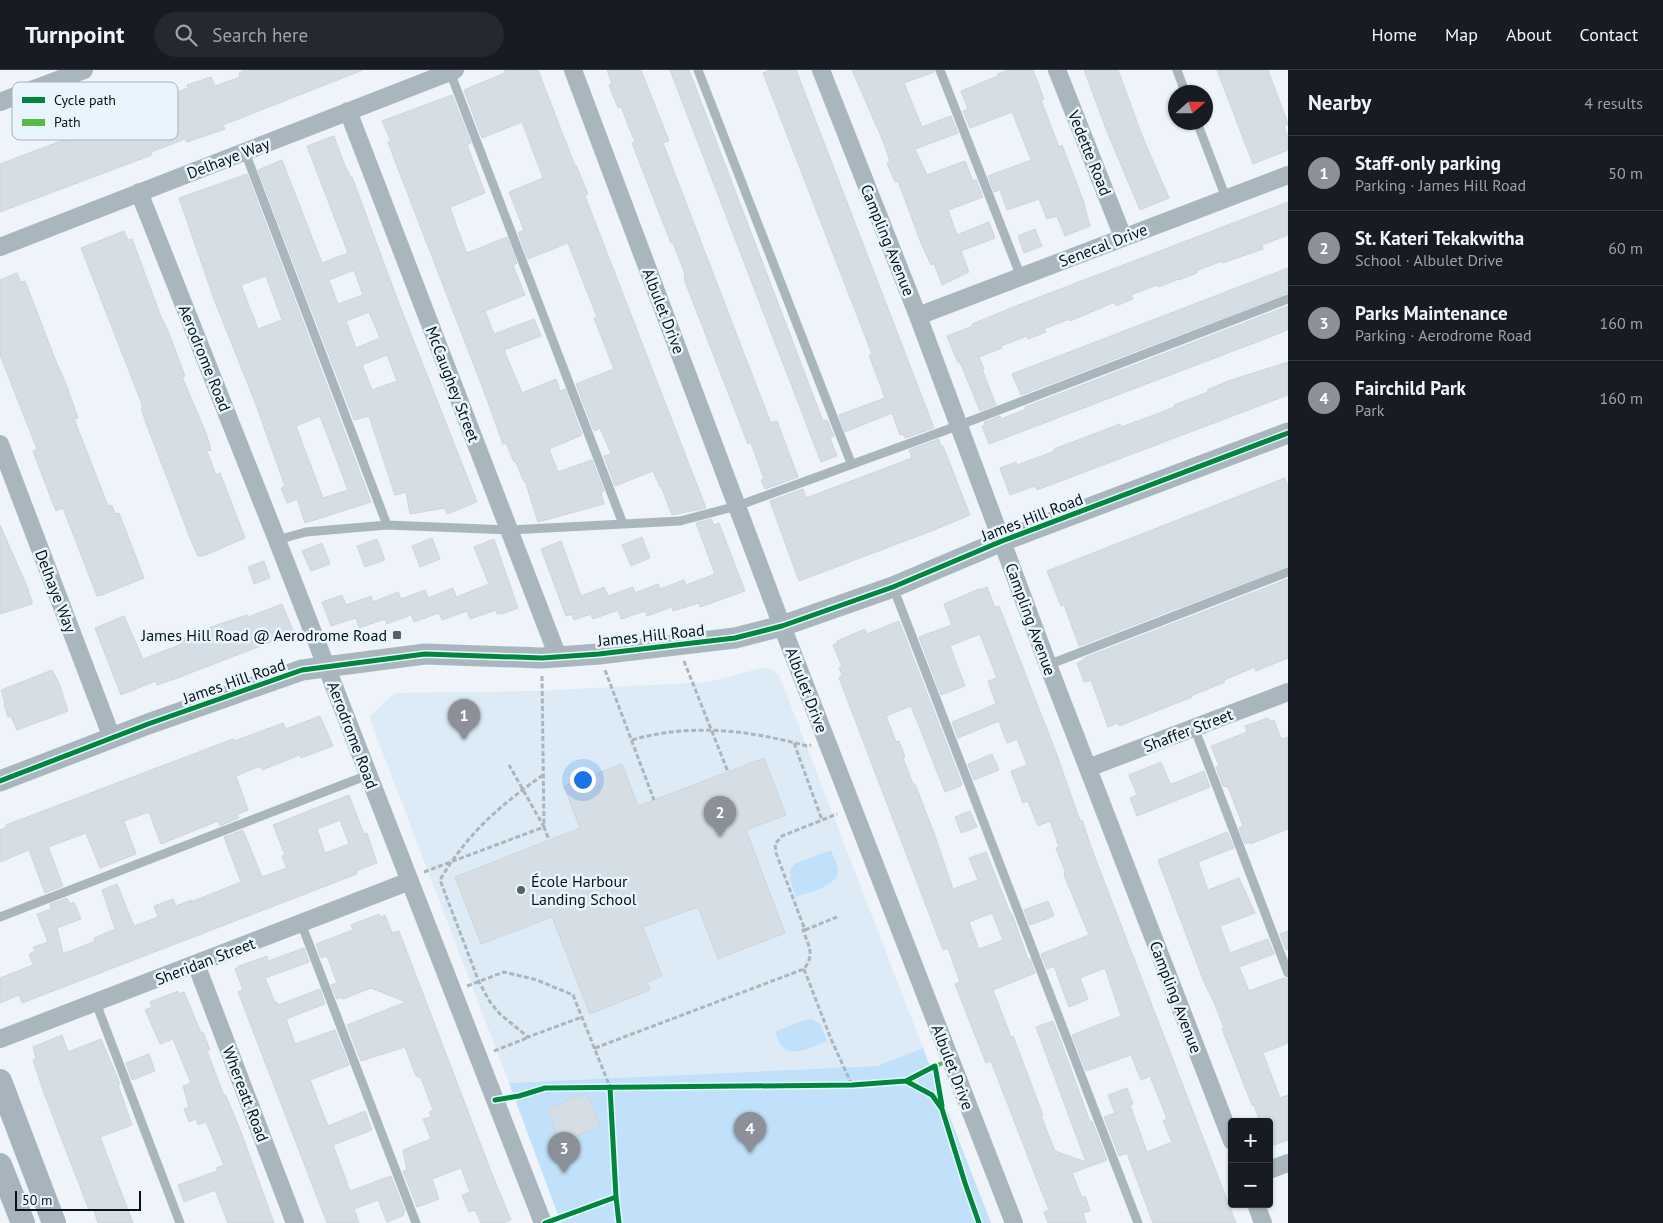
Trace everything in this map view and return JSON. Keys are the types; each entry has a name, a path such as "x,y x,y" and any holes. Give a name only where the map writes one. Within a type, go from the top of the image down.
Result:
{"main road":[{"path":"0,1081 54,1223"},
{"path":"0,1165 23,1223"}],"street":[{"path":"52,82 84,70"},
{"name":"Albulet Drive","path":"573,70 782,626 1014,1223"},
{"name":"Campling Avenue","path":"821,70 960,425 1048,665 1228,1130"},
{"name":"Vedette Road","path":"1056,70 1123,237"},
{"name":"Delhaye Way","path":"0,247 453,71"},
{"path":"0,102 12,97"},
{"name":"McCaughey Street","path":"348,111 510,530 550,657"},
{"name":"Senecal Drive","path":"918,316 1288,175"},
{"name":"Aerodrome Road","path":"140,192 543,1223"},
{"name":"James Hill Road","path":"0,781 112,738 302,670 425,654 550,657 599,654 735,638 782,626 893,586 1002,541 1288,433"},
{"name":"Delhaye Way","path":"0,444 112,738"},
{"name":"Shaffer Street","path":"1088,768 1288,692"},
{"name":"Sheridan Street","path":"0,1039 301,923 409,879"},
{"name":"Whereatt Road","path":"196,964 296,1223"},
{"path":"1273,1169 1288,1163"},
{"path":"1257,1208 1263,1223"}],"lane":[{"path":"698,70 851,464"},
{"path":"940,70 1021,277"},
{"path":"1176,70 1182,85"},
{"path":"453,71 623,524"},
{"path":"1200,130 1226,198"},
{"path":"244,152 387,524"},
{"path":"277,540 306,532 387,524 510,530 680,521 737,506 960,425 1288,299"},
{"path":"1048,665 1288,572"},
{"path":"893,586 1138,1223"},
{"path":"1194,727 1288,973"},
{"path":"0,916 368,775"},
{"path":"301,923 416,1223"},
{"path":"96,1002 180,1223"}],"path":[{"path":"677,645 728,772"},
{"path":"599,654 654,800"},
{"path":"544,827 542,775 550,657"},
{"path":"632,740 674,732 712,730 753,733 807,746 826,739"},
{"path":"794,742 822,820"},
{"path":"509,765 544,827 549,840"},
{"path":"528,1037 500,1014 490,1002 479,982 440,880 450,862 479,826 542,775"},
{"path":"595,1048 804,969 809,962 811,952 803,930 805,930 776,853 775,844 782,836 852,808"},
{"path":"409,879 544,827"},
{"path":"805,930 837,917"},
{"path":"804,969 831,1040 852,1085"},
{"path":"453,992 504,972 537,980 573,995 610,1087"},
{"path":"478,1057 582,1017"}],"shaded area":[{"path":"766,667 779,675 923,1048 877,1066 509,1083 369,717 395,693 537,691 708,682"},
{"path":"831,850 838,868 838,874 829,884 796,897 790,880 791,868 795,864"},
{"path":"812,1019 821,1025 827,1041 798,1051 787,1050 782,1046 775,1032"},
{"path":"923,1048 991,1223 561,1223 509,1083 877,1066"}],"building":[{"path":"246,70 363,70 223,125 225,129 187,142 185,139 151,152 152,155 0,212 0,164 63,140 67,142 72,140 178,140 178,92 188,88 187,85 211,77 215,86 240,77 239,73"},
{"path":"504,70 538,70 575,166 588,194 585,196 706,508 672,515 653,471 615,486 604,456 611,454 600,428 594,431 576,384 614,369 594,318 597,317 568,243 528,259 518,233 524,230 509,192 543,178 522,122 482,138 464,90 505,73"},
{"path":"607,70 641,70 669,141 663,143 748,364 771,423 777,421 798,477 765,489 761,480 764,479 751,443 748,444 684,279 684,271 673,243 671,243 632,143 635,142 621,107 618,108 609,85 612,84"},
{"path":"670,70 689,70 823,421 827,420 834,436 830,438 837,456 821,462"},
{"path":"770,70 796,70 934,428 905,438 903,434 900,435 892,413 845,432 839,415 885,398 869,355 872,354 763,73"},
{"path":"852,70 934,70 934,72 904,83 922,127 951,116 958,133 915,149 927,175 965,161 973,181 976,180 983,197 948,210 957,235 989,222 995,238 961,251 969,272 942,285 934,263 931,265 921,243 898,181 895,182 887,163 890,161 883,141"},
{"path":"1008,70 1033,70 1044,99 1041,100 1059,147 1062,145 1083,200 1090,226 1065,236 1057,216 1047,219 1039,199 1007,210 1000,190 994,192 988,176 1031,160 1012,112 970,128 963,111 968,109 961,91"},
{"path":"1084,70 1118,70 1143,138 1169,198 1140,210"},
{"path":"1217,70 1268,70 1288,124 1284,126 1288,137 1288,150 1253,164"},
{"path":"452,95 471,143 467,145 485,193 450,207 457,228 467,253 507,237 517,263 513,265 525,295 485,311 494,334 534,319 541,336 504,350 522,393 556,379 560,391 565,389 582,435 549,449 558,472 592,460 604,491 601,492 604,504 538,522 525,481 506,443 503,444 395,161 388,142 391,141 382,121"},
{"path":"334,136 343,161 352,177 398,301 477,502 447,514 445,508 410,514 406,492 395,495 369,416 354,420 258,170 282,160 322,263 348,253 307,146","holes":["354,270 363,295 338,304 329,280","369,312 380,338 356,348 346,321","387,355 397,381 372,390 362,365"]},
{"path":"247,174 371,502 305,523 297,499 287,503 281,488 285,486 255,402 214,299 179,198","holes":["266,276 282,320 258,329 241,285","320,416 348,490 323,498 296,426"]},
{"path":"1288,202 1288,235 1262,245 1263,249 1223,263 1222,261 1179,280 1158,287 1157,285 1131,295 1133,299 1116,306 1115,302 1070,321 1069,319 1044,329 1046,332 1028,339 1027,336 979,357 996,405 980,411 947,336 1016,306"},
{"path":"1035,229 1042,246 1024,253 1018,236"},
{"path":"124,231 128,240 132,239 134,244 185,376 182,377 206,433 211,450 207,451 216,475 220,473 245,538 203,556 198,556 192,543 146,423 141,408 143,407 81,248"},
{"path":"1288,268 1288,293 1021,395 1012,374"},
{"path":"17,273 21,282 25,281 66,384 78,418 74,419 108,506 112,505 115,514 119,513 144,578 102,595 97,596 63,508 56,511 33,451 37,449 0,355 0,280"},
{"path":"1288,306 1288,329 1283,332 989,444 982,426 985,425 984,422 1000,416 1001,419 1026,409 1025,407"},
{"path":"1288,362 1288,395 1037,490 1035,486 1010,495 1000,468 1016,462 1017,465 1120,424 1121,427 1143,419 1175,407 1174,405 1208,392 1207,390 1228,381"},
{"path":"939,439 970,515 799,581 770,501 803,489 806,498 912,458 909,450"},
{"path":"1285,478 1288,486 1288,566 1079,646 1064,605 1061,606 1047,571"},
{"path":"711,519 714,525 719,523 745,591 700,607 699,603 673,611 672,607 647,616 645,611 621,619 618,610 593,619 591,614 574,620 572,614 566,616 541,549 561,541 581,596 604,587 608,596 633,587 635,593 658,584 660,589 684,580 686,585 715,574 696,523"},
{"path":"0,525 29,591 32,604 0,614"},
{"path":"642,537 650,558 631,566 622,545"},
{"path":"432,538 440,559 420,567 412,546"},
{"path":"377,539 385,560 365,567 357,546"},
{"path":"494,539 518,608 502,614 497,614 496,610 470,619 467,611 442,620 439,613 414,622 411,615 387,624 385,619 359,628 356,618 331,626 322,602 342,595 346,605 371,596 373,602 398,592 401,599 425,590 428,598 453,588 456,597 489,584 474,547"},
{"path":"322,543 330,564 311,571 302,551"},
{"path":"264,561 270,578 254,584 248,567"},
{"path":"1288,579 1288,658 1256,671 1255,667 1224,680 1225,682 1192,697 1119,726 1118,723 1108,727 1091,680 1084,682 1077,663 1084,660 1084,658"},
{"path":"987,587 995,607 999,606 1228,1202 1228,1208 1230,1208 1236,1223 1153,1223 1127,1153 1119,1156 1104,1117 1115,1113 1108,1095 1127,1088 1133,1104 1130,1105 1147,1152 1172,1142 1163,1121 1167,1119 1150,1076 1141,1080 1131,1055 1086,1071 1072,1035 1121,1016 1105,968 1080,978 1088,999 1069,1007 1054,966 1047,969 1041,954 1089,935 1064,875 1065,871 1056,848 1059,847 1050,821 1038,826 1028,801 1023,803 1011,771 1027,765 1017,739 1007,743 999,721 958,738 952,722 996,704 988,681 997,678 980,634 950,646 965,686 941,695 919,637 952,625 944,604"},
{"path":"282,604 293,630 282,634 284,637 180,677 157,685 156,681 121,695 95,628 124,616 143,659 182,644 180,640 211,627 247,615 248,617"},
{"path":"899,621 962,784 945,792 911,706 886,716 896,742 899,741 905,757 903,758 934,833 953,889 978,880 969,858 986,852 1012,914 1028,959 1030,959 1035,973 993,990 1011,1037 1013,1036 1055,1151 1086,1162 1036,1027 1053,1021 1090,1122 1092,1121 1107,1160 1072,1173 1082,1198 1085,1196 1090,1211 1083,1213 1086,1223 1048,1223 1044,1212 1049,1210 991,1061 986,1063 955,984 960,982 948,948 943,950 839,678 842,675 839,668 842,667 833,645 837,641 865,629 867,634","holes":["992,913 1003,940 979,949 969,922"]},
{"path":"52,670 59,683 68,711 17,730 11,716 8,717 1,690"},
{"path":"320,716 333,746 301,758 300,755 262,770 260,766 236,776 248,810 237,815 239,818 220,826 218,821 161,844 149,812 124,821 136,854 100,868 86,833 48,847 63,886 45,893 29,850 0,862 0,830 7,827 6,825 233,739 234,741 283,723 286,729"},
{"path":"1268,718 1270,721 1274,720 1281,739 1288,737 1288,829 1250,844 1249,842 1245,844 1239,828 1243,826 1228,787 1223,786 1216,767 1219,766 1211,746 1247,732 1245,726"},
{"path":"992,754 999,770 974,780 968,764"},
{"path":"764,758 786,815 746,830 785,933 718,959 698,907 643,927 662,976 647,982 650,990 590,1014 552,917 481,944 455,877 580,828 564,786 622,764 638,806"},
{"path":"1161,762 1170,783 1172,784 1204,771 1210,787 1137,816 1130,798 1137,795 1129,775"},
{"path":"349,795 364,834 367,833 377,863 356,871 357,874 22,1003 19,995 0,1003 0,978 33,965 29,954 35,951 33,947 48,942 37,914 51,909 50,904 67,898 70,904 74,902 81,919 57,928 63,953 71,951 95,941 94,938 115,929 102,890 117,884 134,926 158,917 154,906 173,899 176,906 191,900 191,902 241,882 224,837 243,830 262,877 287,868 282,856 285,855 273,825","holes":["340,820 349,844 325,853 317,829"]},
{"path":"970,811 977,827 961,833 955,817"},
{"path":"1227,832 1234,848 1198,862 1208,890 1239,878 1255,913 1220,926 1230,953 1268,939 1274,954 1239,967 1249,991 1284,978 1288,979 1288,1043 1263,1053 1280,1098 1288,1095 1288,1140 1274,1145 1273,1118 1259,1118 1254,1105 1252,1105 1158,860"},
{"path":"1048,901 1054,916 1030,925 1024,910"},
{"path":"379,914 380,917 385,915 392,933 399,931 511,1220 503,1223 481,1223 475,1210 469,1212 462,1195 470,1192 461,1168 432,1179 439,1199 417,1207 403,1171 407,1170 403,1150 431,1139 423,1119 431,1117 429,1112 433,1110 421,1078 416,1076 405,1047 361,1061 347,1025 406,1002 371,988 343,999 342,997 337,999 331,985 337,983 327,956 321,958 316,944 353,930 351,925"},
{"path":"1288,931 1288,949 1286,950 1280,934"},
{"path":"304,948 309,962 265,978 275,1003 277,1002 278,1005 320,989 325,1004 286,1019 295,1044 335,1030 349,1065 310,1080 328,1126 365,1111 372,1130 333,1145 350,1191 391,1176 405,1212 403,1212 404,1215 387,1222 378,1200 354,1209 359,1223 327,1223 238,992 243,990 235,969 239,966 267,956 268,961"},
{"path":"178,991 179,994 184,992 201,1033 203,1032 210,1050 207,1051 223,1093 241,1132 274,1223 228,1223 215,1190 184,1202 178,1185 217,1171 216,1168 224,1165 206,1122 198,1125 196,1119 189,1122 184,1109 189,1107 183,1086 191,1083 173,1039 160,1044 145,1010 152,1007 150,1002"},
{"path":"62,1035 68,1052 101,1039 120,1084 118,1085 132,1125 100,1137 133,1223 98,1223 93,1208 89,1210 44,1093 33,1060 36,1059 33,1047"},
{"path":"149,1054 155,1071 132,1080 126,1063"},
{"path":"587,1094 600,1127 560,1142 547,1109 578,1095 578,1097"}],"marked path":[{"path":"935,1066 951,1060"}],"cycle path":[{"path":"0,781 148,724 302,670 425,654 542,658 599,654 735,638 782,626 893,587 1002,541 1288,433"},
{"path":"906,1081 935,1066 942,1106"},
{"path":"495,1100 519,1096 545,1088 852,1085 906,1081 932,1095 942,1109 979,1223"},
{"path":"610,1087 619,1223"},
{"path":"545,1223 616,1197"}],"place":[{"name":"James Hill Road @ Aerodrome Road","path":"397,635"},
{"name":"Staff-only parking","path":"464,740"},
{"name":"St. Kateri Tekakwitha","path":"720,837"},
{"name":"École Harbour Landing School","path":"521,890"},
{"name":"Fairchild Park","path":"750,1153"},
{"name":"Parks Maintenance","path":"564,1173"}]}
